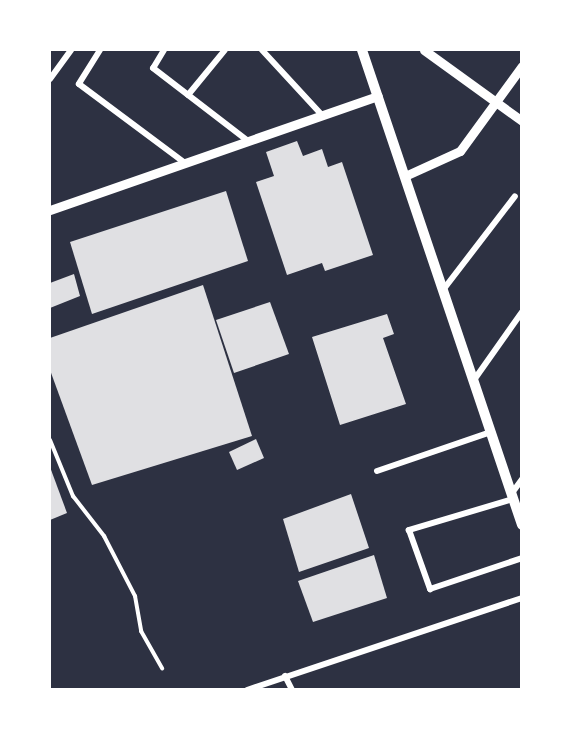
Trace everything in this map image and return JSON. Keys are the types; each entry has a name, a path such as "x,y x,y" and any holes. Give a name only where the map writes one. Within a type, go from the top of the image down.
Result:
{"main road":[{"path":"362,50 522,525"}],"street":[{"path":"50,79 71,50"},
{"path":"100,50 80,84 185,163"},
{"path":"164,50 153,68 248,141"},
{"path":"188,95 225,50"},
{"path":"262,50 322,115"},
{"path":"424,50 522,121"},
{"path":"405,176 460,151 522,66"},
{"path":"50,210 378,96"},
{"path":"443,290 515,196"},
{"path":"473,381 522,312"},
{"path":"377,471 491,432"},
{"path":"522,479 512,496 409,530 430,589 522,558"},
{"path":"247,690 285,676 409,639 522,598"},
{"path":"285,676 292,690"}],"lane":[{"path":"50,440 73,496 104,536 135,596 141,631 162,668"}],"building":[{"path":"297,141 303,156 322,149 328,167 342,162 373,255 325,271 322,263 287,275 256,182 274,176 266,152"},
{"path":"226,191 248,261 92,314 70,242"},
{"path":"74,274 80,296 50,308 50,283"},
{"path":"203,285 252,436 92,485 50,370 50,338"},
{"path":"270,302 289,354 234,373 216,320"},
{"path":"387,314 394,334 383,338 406,404 340,425 312,337"},
{"path":"256,439 264,458 237,470 229,452"},
{"path":"50,467 67,513 50,520"},
{"path":"351,494 369,548 299,572 283,519"},
{"path":"374,555 387,598 313,622 298,581"}]}
